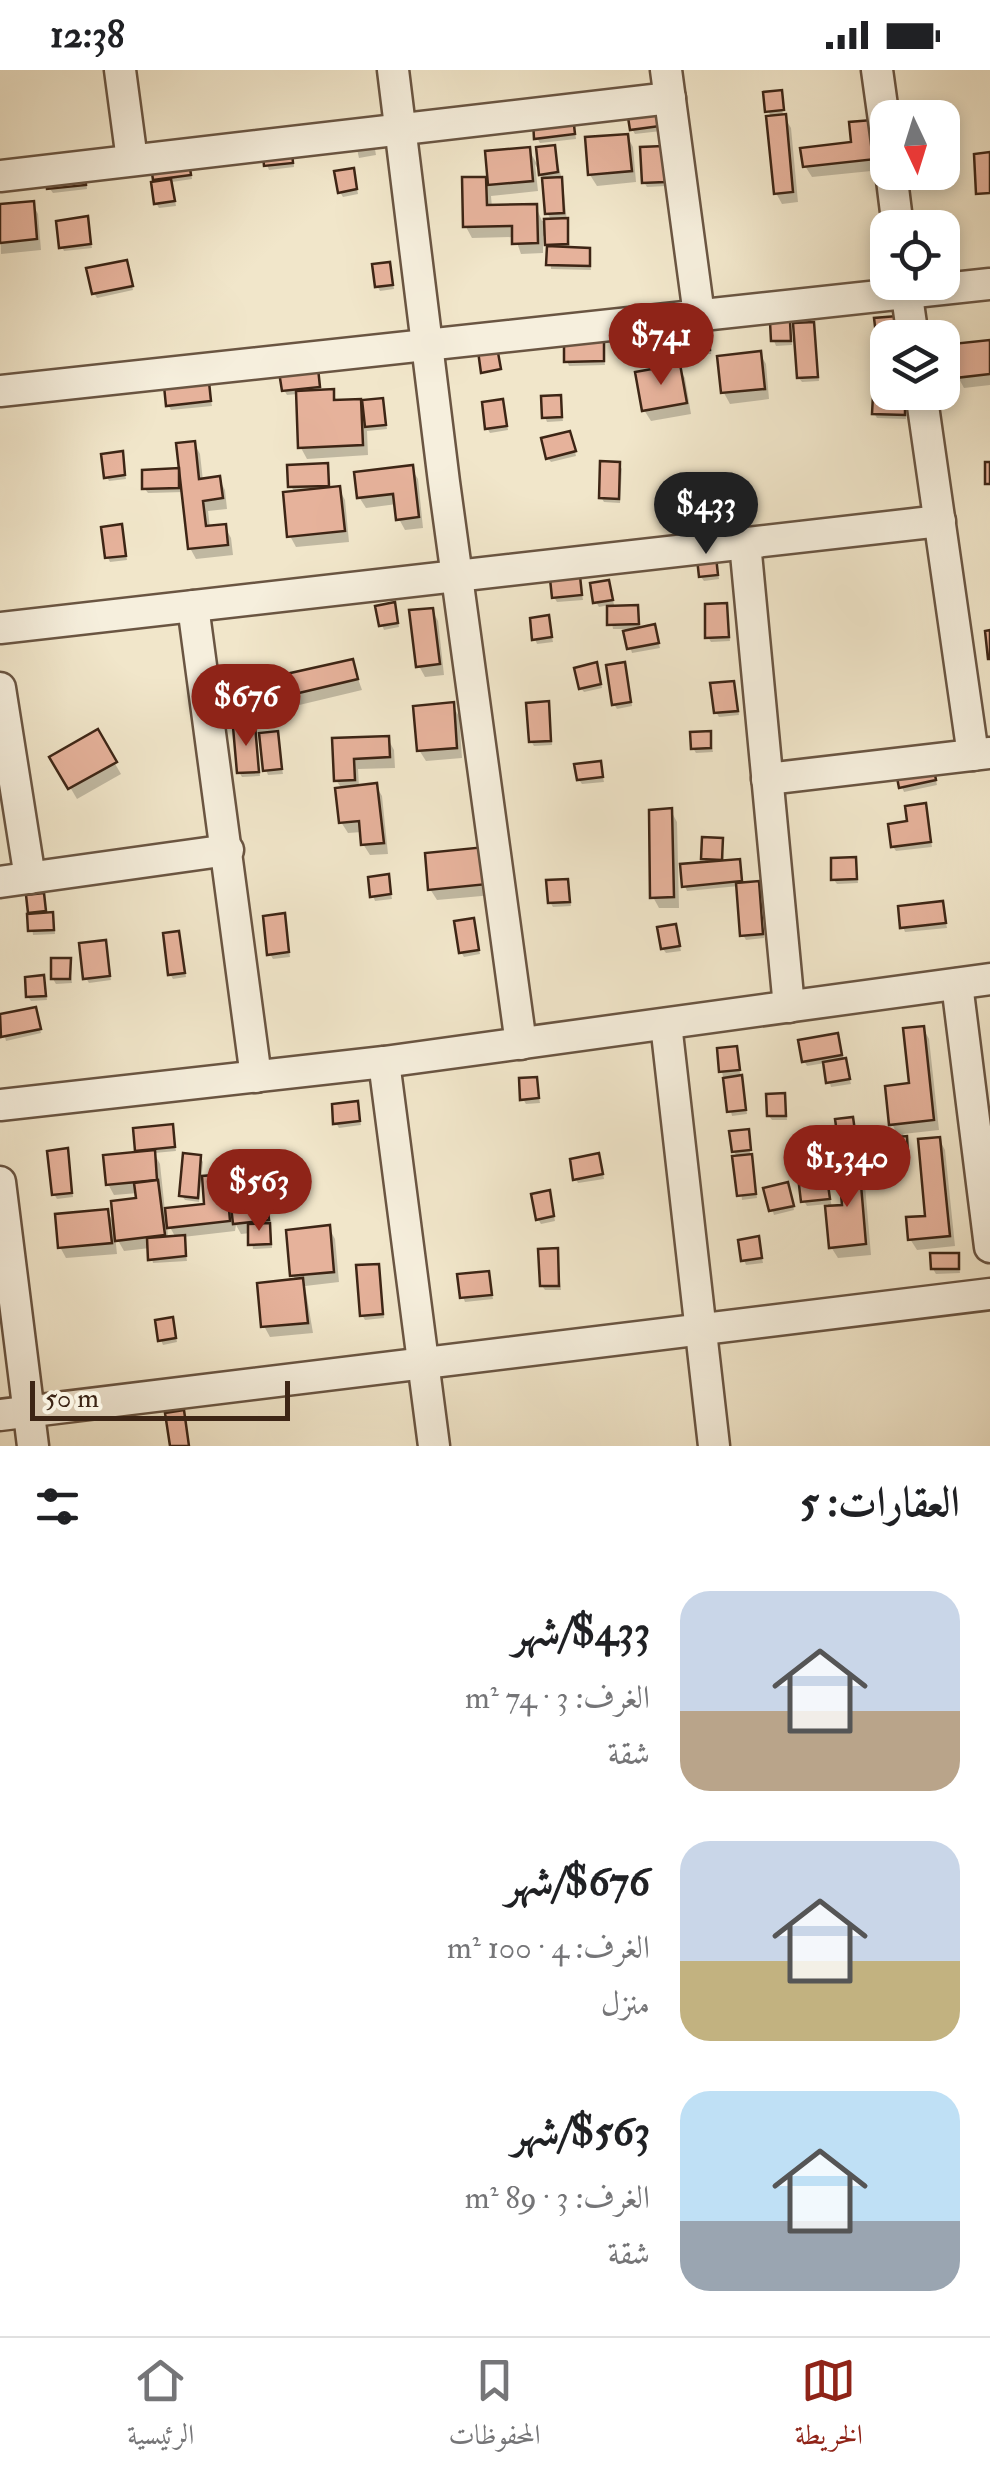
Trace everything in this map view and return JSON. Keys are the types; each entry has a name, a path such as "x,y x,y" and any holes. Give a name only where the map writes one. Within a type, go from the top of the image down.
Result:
{"street":[{"path":"120,70 132,160"},
{"path":"394,70 521,1044"},
{"path":"877,70 881,100"},
{"path":"0,176 400,130 668,84 699,316"},
{"path":"960,285 990,284"},
{"path":"0,391 699,316 870,293"},
{"path":"767,779 982,754 924,410"},
{"path":"0,628 940,521"},
{"path":"745,543 790,1007"},
{"path":"193,606 256,1076"},
{"path":"0,688 15,880 228,850"},
{"path":"0,1105 384,1062 990,979"},
{"path":"957,984 990,1247"},
{"path":"666,1024 714,1446"},
{"path":"384,1062 434,1446"},
{"path":"0,1182 14,1413 32,1446"},
{"path":"14,1413 990,1294"}],"building":[{"path":"782,90 784,110 765,112 763,92"},
{"path":"657,108 660,126 630,130 627,111"},
{"path":"786,114 793,192 774,194 766,116"},
{"path":"573,116 575,134 534,139 533,120"},
{"path":"870,120 870,160 803,167 800,148 851,142 849,122"},
{"path":"628,134 632,171 588,175 585,137"},
{"path":"291,141 293,163 264,166 262,144"},
{"path":"555,145 558,172 539,175 536,147"},
{"path":"663,146 665,182 642,183 640,147"},
{"path":"187,147 191,175 153,180 149,152"},
{"path":"530,147 533,181 488,185 485,151"},
{"path":"990,152 990,193 976,194 974,154"},
{"path":"84,163 86,185 47,189 45,167"},
{"path":"354,168 357,189 338,193 334,171"},
{"path":"462,177 486,177 487,205 537,204 538,243 512,244 512,226 463,227"},
{"path":"562,177 564,213 545,214 542,178"},
{"path":"171,179 175,201 154,204 151,182"},
{"path":"34,201 37,239 0,243 0,204"},
{"path":"88,216 91,244 59,248 56,221"},
{"path":"568,218 568,244 545,245 544,219"},
{"path":"547,246 590,248 590,266 546,265"},
{"path":"127,260 133,286 92,294 86,268"},
{"path":"390,262 393,285 375,287 372,264"},
{"path":"897,316 898,320 874,320"},
{"path":"790,321 791,341 771,341 770,322"},
{"path":"814,322 818,377 797,378 793,323"},
{"path":"709,330 710,350 671,351 670,331"},
{"path":"564,339 604,339 604,361 564,362"},
{"path":"990,340 990,374 960,377 960,343"},
{"path":"497,347 501,369 481,373 478,351"},
{"path":"761,351 765,389 721,393 717,356"},
{"path":"680,364 687,403 642,411 635,372"},
{"path":"318,368 320,387 282,391 279,372"},
{"path":"209,382 211,401 166,406 164,386"},
{"path":"334,389 334,400 361,399 363,445 298,448 296,391"},
{"path":"561,395 562,417 542,418 541,396"},
{"path":"383,398 386,425 365,427 362,400"},
{"path":"503,399 507,426 485,429 482,402"},
{"path":"872,410 905,410 905,415 872,414"},
{"path":"570,431 576,451 546,459 541,438"},
{"path":"195,441 199,479 220,476 223,498 203,501 206,526 226,524 228,545 188,549 176,443"},
{"path":"123,451 125,475 104,478 101,454"},
{"path":"600,461 620,462 619,499 599,498"},
{"path":"985,462 990,462 990,484 985,484"},
{"path":"328,463 329,486 288,487 287,465"},
{"path":"413,465 419,517 396,520 393,494 357,498 354,472"},
{"path":"179,468 179,488 142,489 142,470"},
{"path":"340,486 345,531 287,537 283,492"},
{"path":"122,524 126,556 105,558 101,527"},
{"path":"714,538 718,575 699,577 695,540"},
{"path":"580,576 582,595 552,598 550,579"},
{"path":"609,580 613,600 593,603 590,583"},
{"path":"395,602 398,623 379,626 375,606"},
{"path":"727,603 729,637 705,638 705,604"},
{"path":"638,605 639,624 607,625 607,606"},
{"path":"433,608 440,664 416,667 409,610"},
{"path":"549,615 552,637 532,640 530,618"},
{"path":"655,624 659,643 627,649 623,631"},
{"path":"990,630 990,659 988,659 985,631"},
{"path":"353,659 358,679 282,697 277,676"},
{"path":"597,662 601,684 579,689 574,668"},
{"path":"625,662 631,702 612,705 606,665"},
{"path":"734,681 738,711 714,713 710,683"},
{"path":"549,701 551,741 529,742 526,703"},
{"path":"454,702 457,748 417,751 413,706"},
{"path":"255,725 259,772 237,773 233,727"},
{"path":"98,729 117,762 68,789 49,757"},
{"path":"278,731 282,769 263,771 259,733"},
{"path":"711,731 711,748 691,749 690,732"},
{"path":"389,736 390,757 354,759 355,780 334,781 332,738"},
{"path":"932,759 936,780 899,788 895,767"},
{"path":"601,761 603,777 577,780 574,764"},
{"path":"377,783 384,843 361,845 359,821 339,823 335,788"},
{"path":"926,803 931,842 891,847 888,824 907,821 905,806"},
{"path":"672,808 674,897 650,898 649,810"},
{"path":"702,837 723,838 722,860 701,859"},
{"path":"485,847 488,884 428,890 425,853"},
{"path":"856,857 857,879 831,880 831,858"},
{"path":"740,859 742,881 682,887 680,864"},
{"path":"389,874 391,894 370,897 368,877"},
{"path":"568,879 570,902 548,903 546,880"},
{"path":"759,881 763,934 740,936 736,883"},
{"path":"44,893 46,911 28,913 26,895"},
{"path":"943,901 946,923 900,928 898,906"},
{"path":"53,912 54,930 28,931 27,914"},
{"path":"285,913 289,952 267,955 263,916"},
{"path":"474,918 479,950 459,953 454,921"},
{"path":"676,924 680,946 661,949 657,927"},
{"path":"179,931 185,973 168,975 163,933"},
{"path":"106,940 110,976 83,979 79,943"},
{"path":"51,958 71,958 70,979 51,979"},
{"path":"44,975 46,996 26,997 25,977"},
{"path":"36,1007 41,1029 1,1037 0,1014"},
{"path":"924,1026 934,1120 889,1125 885,1086 909,1083 903,1028"},
{"path":"838,1033 842,1055 802,1062 798,1040"},
{"path":"737,1046 740,1070 719,1072 717,1048"},
{"path":"846,1058 850,1079 826,1083 823,1062"},
{"path":"742,1075 746,1110 727,1112 723,1078"},
{"path":"537,1077 539,1098 520,1100 519,1078"},
{"path":"785,1093 786,1116 767,1116 766,1094"},
{"path":"358,1101 360,1121 333,1124 332,1104"},
{"path":"853,1117 856,1138 838,1140 835,1119"},
{"path":"173,1124 175,1147 135,1151 133,1128"},
{"path":"749,1129 751,1150 732,1152 729,1131"},
{"path":"907,1136 908,1154 877,1157 875,1139"},
{"path":"940,1137 950,1236 908,1240 906,1217 925,1216 918,1139"},
{"path":"869,1142 871,1156 841,1159 840,1145"},
{"path":"68,1148 72,1193 52,1195 47,1151"},
{"path":"155,1150 157,1180 106,1185 103,1155"},
{"path":"183,1153 201,1155 198,1198 179,1196"},
{"path":"599,1153 603,1174 573,1180 570,1159"},
{"path":"752,1154 756,1194 737,1196 732,1156"},
{"path":"824,1156 830,1199 801,1202 796,1160"},
{"path":"859,1161 866,1244 829,1248 825,1206 842,1205 838,1163"},
{"path":"263,1168 269,1220 233,1224 227,1171"},
{"path":"226,1174 230,1221 167,1228 165,1208 204,1204 202,1176"},
{"path":"158,1180 165,1235 115,1241 111,1201 136,1198 134,1183"},
{"path":"788,1182 794,1206 769,1211 763,1188"},
{"path":"550,1190 554,1216 536,1220 531,1194"},
{"path":"108,1209 112,1243 58,1248 55,1214"},
{"path":"270,1223 271,1244 248,1245 248,1224"},
{"path":"330,1225 334,1272 290,1276 286,1230"},
{"path":"185,1235 186,1256 148,1260 147,1238"},
{"path":"759,1236 762,1258 741,1261 738,1240"},
{"path":"558,1248 559,1286 540,1286 538,1249"},
{"path":"930,1253 959,1253 959,1269 931,1269"},
{"path":"379,1264 383,1314 360,1316 356,1265"},
{"path":"489,1271 492,1295 460,1298 457,1274"},
{"path":"303,1278 308,1323 261,1327 257,1283"},
{"path":"173,1317 176,1338 158,1341 155,1320"},
{"path":"184,1410 189,1446 170,1446 165,1413"}]}
